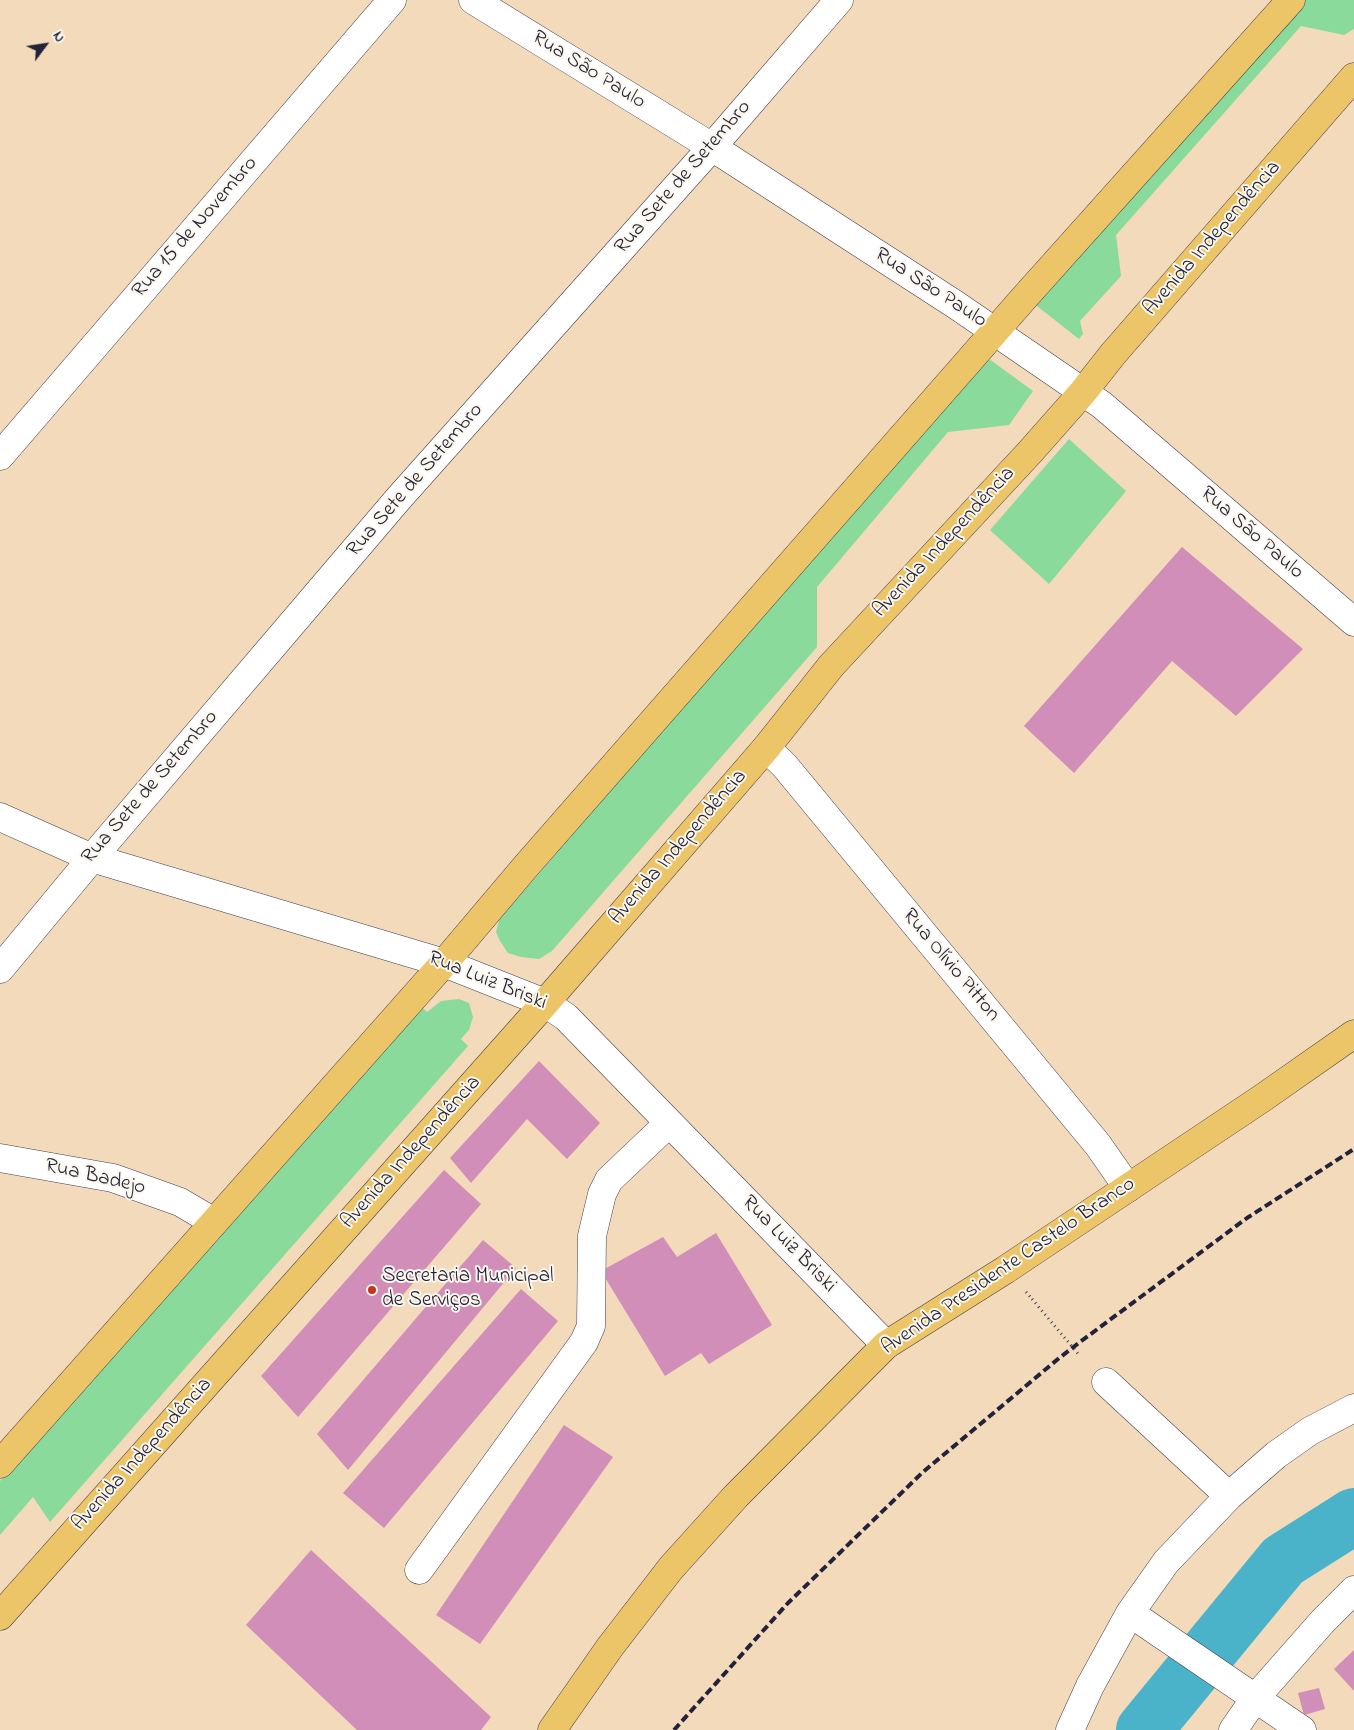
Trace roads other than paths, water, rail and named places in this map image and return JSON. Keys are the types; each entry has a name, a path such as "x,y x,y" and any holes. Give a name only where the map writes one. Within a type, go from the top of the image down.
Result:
{"main road":[{"path":"0,1464 444,963 527,865 995,331 1291,0"},
{"name":"Avenida Independência","path":"0,1616 545,1003 766,748 831,666 1024,459 1083,392 1113,354 1350,89"},
{"name":"Avenida Presidente Castelo Branco","path":"552,1730 610,1647 671,1568 736,1496 886,1345 1128,1188 1354,1034"}],"street":[{"name":"Rua 15 de Novembro","path":"0,456 392,0"},
{"name":"Rua São Paulo","path":"473,0 712,147 995,331 1102,405 1354,622"},
{"name":"Rua Sete de Setembro","path":"0,969 92,858 399,498 712,147 839,0"},
{"name":"Rua Olívio Pitton","path":"766,748 784,765 1092,1138 1128,1188"},
{"name":"Rua Luiz Briski","path":"0,817 92,858 444,963 545,1003 566,1017 886,1345"},
{"path":"419,1570 584,1342 591,1326 592,1236 602,1194 609,1180 670,1124"},
{"name":"Rua Badejo","path":"0,1158 112,1178 180,1202 214,1222"},
{"path":"1106,1382 1229,1496"},
{"path":"1070,1730 1090,1686 1138,1619 1166,1562 1229,1496 1276,1454 1310,1431 1354,1408"},
{"path":"1233,1730 1256,1697 1323,1621 1354,1590"},
{"path":"1138,1619 1256,1697 1302,1730"}],"water":[{"path":"1354,1488 1354,1539 1316,1561 1236,1651 1201,1620 1289,1526"},
{"path":"1145,1685 1181,1707 1167,1730 1123,1730"}],"waterway":[{"path":"1144,1730 1283,1561 1354,1516"}],"railway":[{"path":"674,1730 788,1603 923,1472 1080,1342 1247,1218 1354,1149"}],"place":[{"name":"Secretaria Municipal de Serviços","path":"372,1290"}]}
